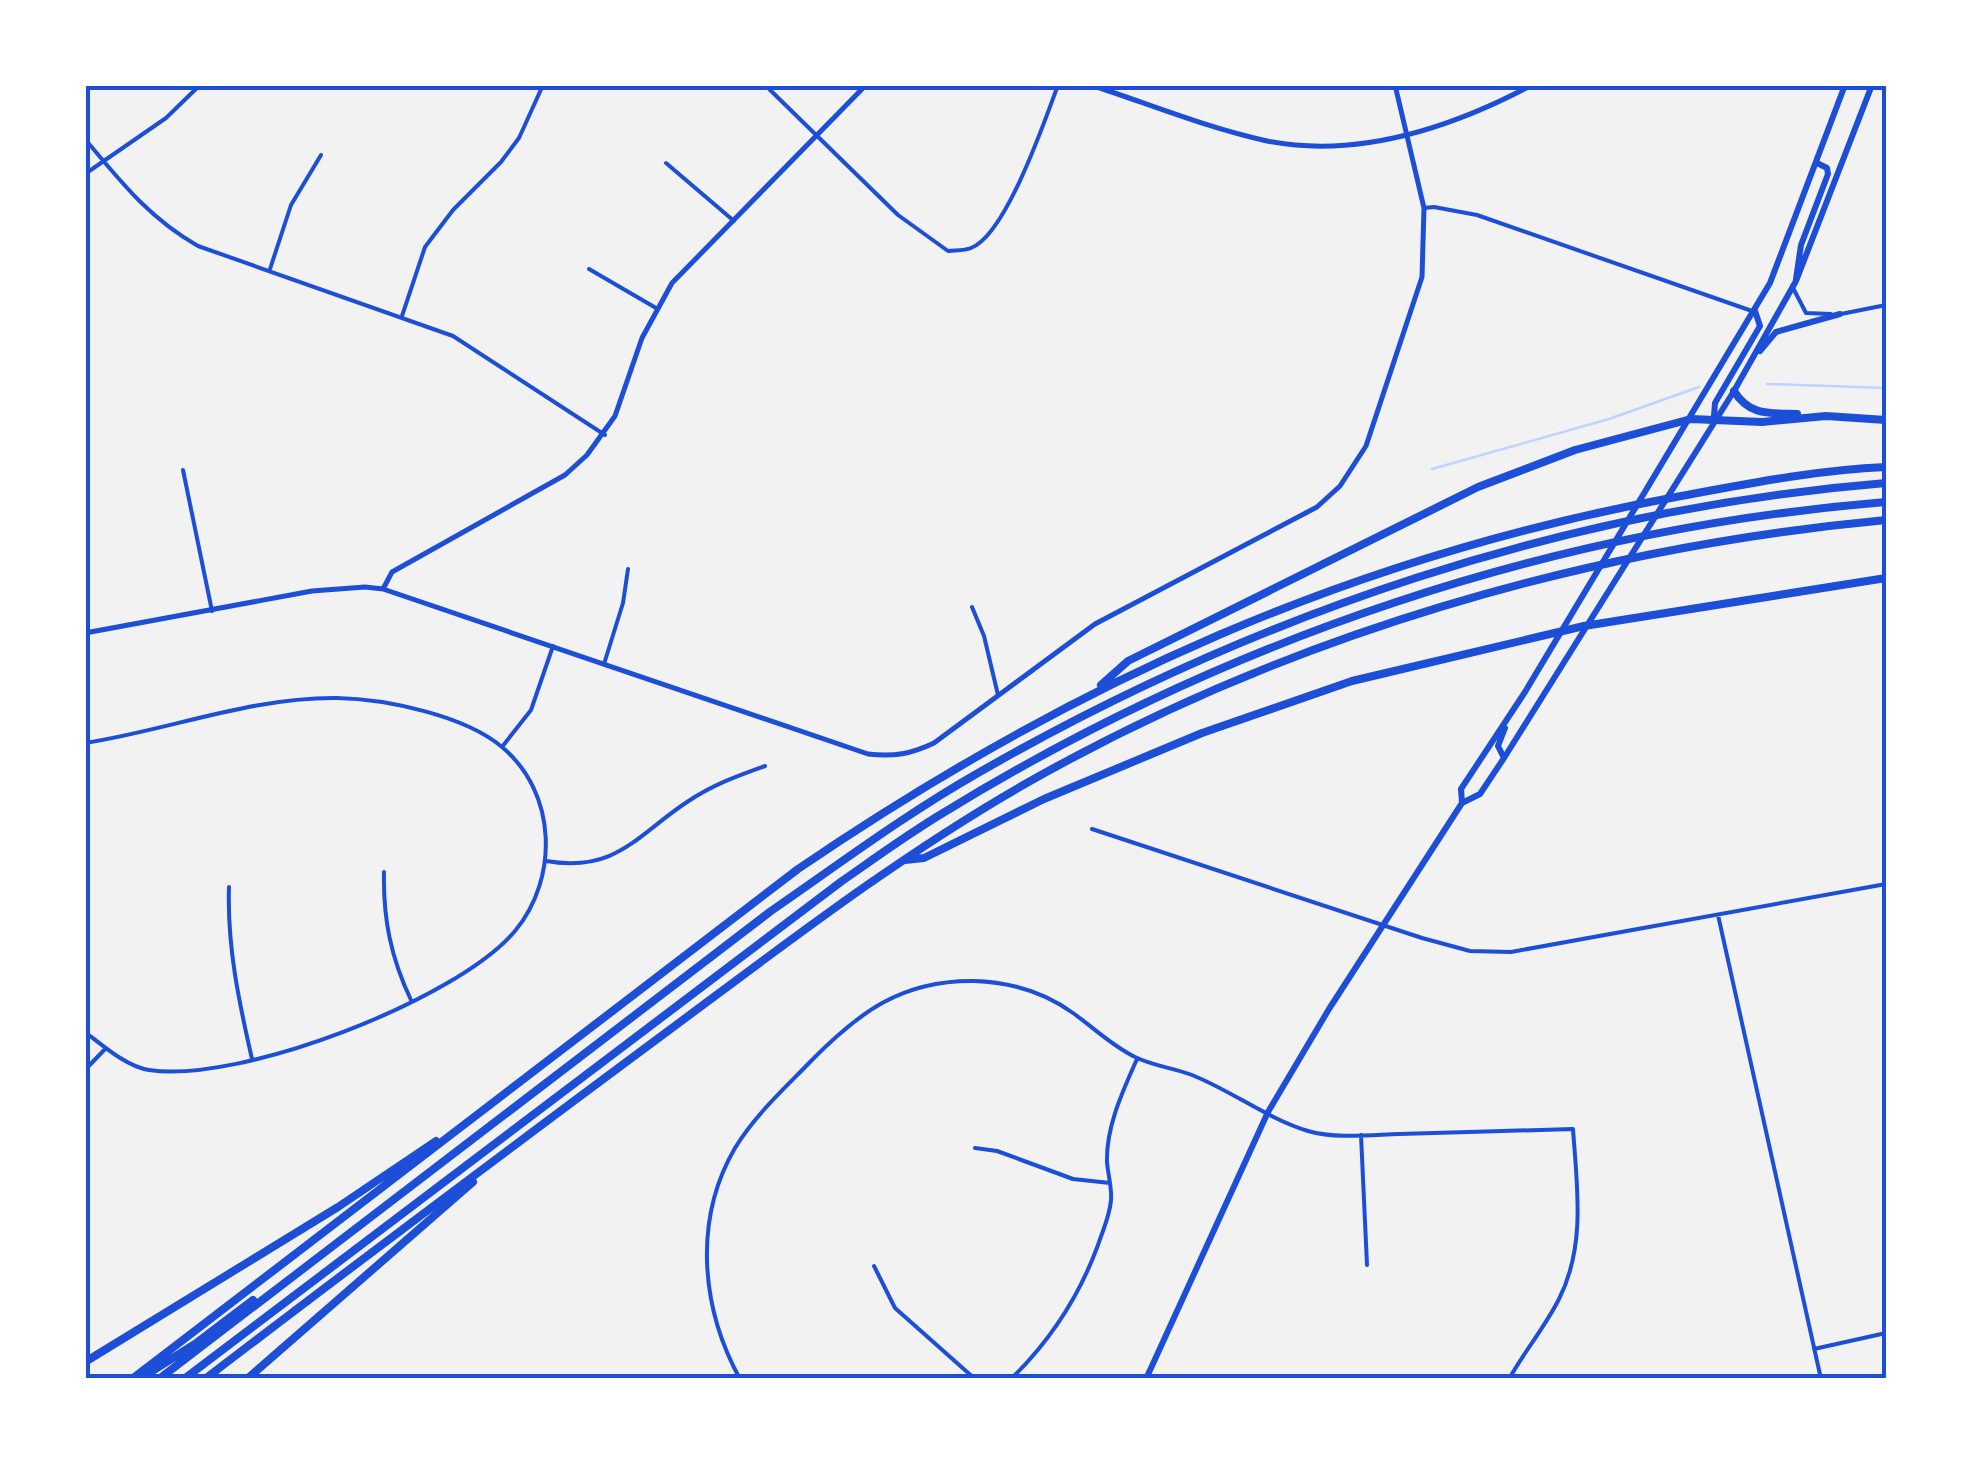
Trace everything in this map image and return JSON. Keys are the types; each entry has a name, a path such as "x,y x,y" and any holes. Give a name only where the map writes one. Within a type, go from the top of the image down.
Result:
{"highway":[{"path":"1734,391 1754,412 1886,420"},
{"path":"1093,692 1128,661 1478,487 1575,450 1691,419 1762,422 1826,416"},
{"path":"136,1379 798,869 962,762 1093,692 1312,595 1412,561 1618,508 1800,475 1886,466"},
{"path":"158,1379 771,911 976,774 1091,711 1217,652 1336,604 1514,548 1678,512 1833,487 1886,483"},
{"path":"184,1379 842,881 940,814 1122,714 1282,643 1436,589 1593,546 1666,531 1814,508 1886,502"},
{"path":"205,1379 900,861 1026,783 1117,736 1241,679 1383,626 1579,569 1762,533 1886,520"},
{"path":"900,861 924,858 1044,799 1202,733 1352,681 1584,626 1886,578"},
{"path":"85,1362 338,1207 497,1099"},
{"path":"246,1379 523,1139"},
{"path":"136,1379 278,1285"}],"main road":[{"path":"1462,804 1461,788 1691,419 1770,283 1845,85"},
{"path":"1146,1379 1268,1112 1329,1009 1462,804 1480,794 1504,758 1750,363 1794,284 1872,85"},
{"path":"1794,284 1801,246 1828,174 1817,162"},
{"path":"1714,420 1715,403 1760,326 1754,312"},
{"path":"1750,363 1776,332 1840,314"},
{"path":"1504,758 1498,746 1511,713"}],"street":[{"path":"85,174 166,118 200,85"},
{"path":"402,316 426,247 453,210 502,162 519,138 543,85"},
{"path":"765,85 898,215 948,251 970,249 983,241 1026,174 1058,85"},
{"path":"383,589 392,572 565,475 604,434 622,402 642,338 672,283 866,85"},
{"path":"1091,85 1269,141 1312,145 1360,143 1459,120 1532,85"},
{"path":"85,632 312,591 383,589 868,754 913,754 1095,624 1318,506 1340,486 1366,446 1376,422 1418,292 1425,256 1424,208 1394,85"},
{"path":"85,140 144,209 169,230 198,246 453,336 604,434"},
{"path":"270,269 291,205 321,155"},
{"path":"666,163 734,221"},
{"path":"1424,208 1434,206 1478,215 1754,312"},
{"path":"588,269 656,308"},
{"path":"1794,284 1806,313 1840,314 1886,305"},
{"path":"184,470 212,611"},
{"path":"604,664 623,603 628,570"},
{"path":"972,607 984,636 998,695"},
{"path":"502,747 531,710 552,646"},
{"path":"85,743 283,702 340,698 384,702 470,728 502,747 531,786 547,834 546,860 534,901 514,931 460,975 370,1022 326,1040 187,1073 144,1070 85,1032"},
{"path":"546,860 588,861 616,854 717,783 766,766"},
{"path":"1092,828 1470,950 1511,952 1886,884"},
{"path":"384,872 384,906 392,960 410,1000"},
{"path":"229,887 228,923 237,995 252,1059"},
{"path":"1718,915 1820,1379"},
{"path":"740,1379 723,1349 707,1280 711,1212 735,1148 753,1123 846,1026 904,991 974,981 1011,984 1039,994 1070,1010 1112,1045 1137,1058 1189,1074 1310,1132 1362,1135 1574,1129 1578,1234 1575,1256 1558,1301 1509,1379"},
{"path":"85,1070 106,1048"},
{"path":"1011,1379 1036,1355 1070,1310 1106,1223 1111,1202 1107,1160 1110,1134 1137,1058"},
{"path":"1362,1135 1366,1265"},
{"path":"974,1148 997,1151 1073,1179 1110,1183"},
{"path":"874,1266 895,1308 975,1379"},
{"path":"1814,1349 1886,1334"}],"waterway":[{"path":"1767,384 1886,388"},
{"path":"1432,469 1609,419 1699,387"}]}
